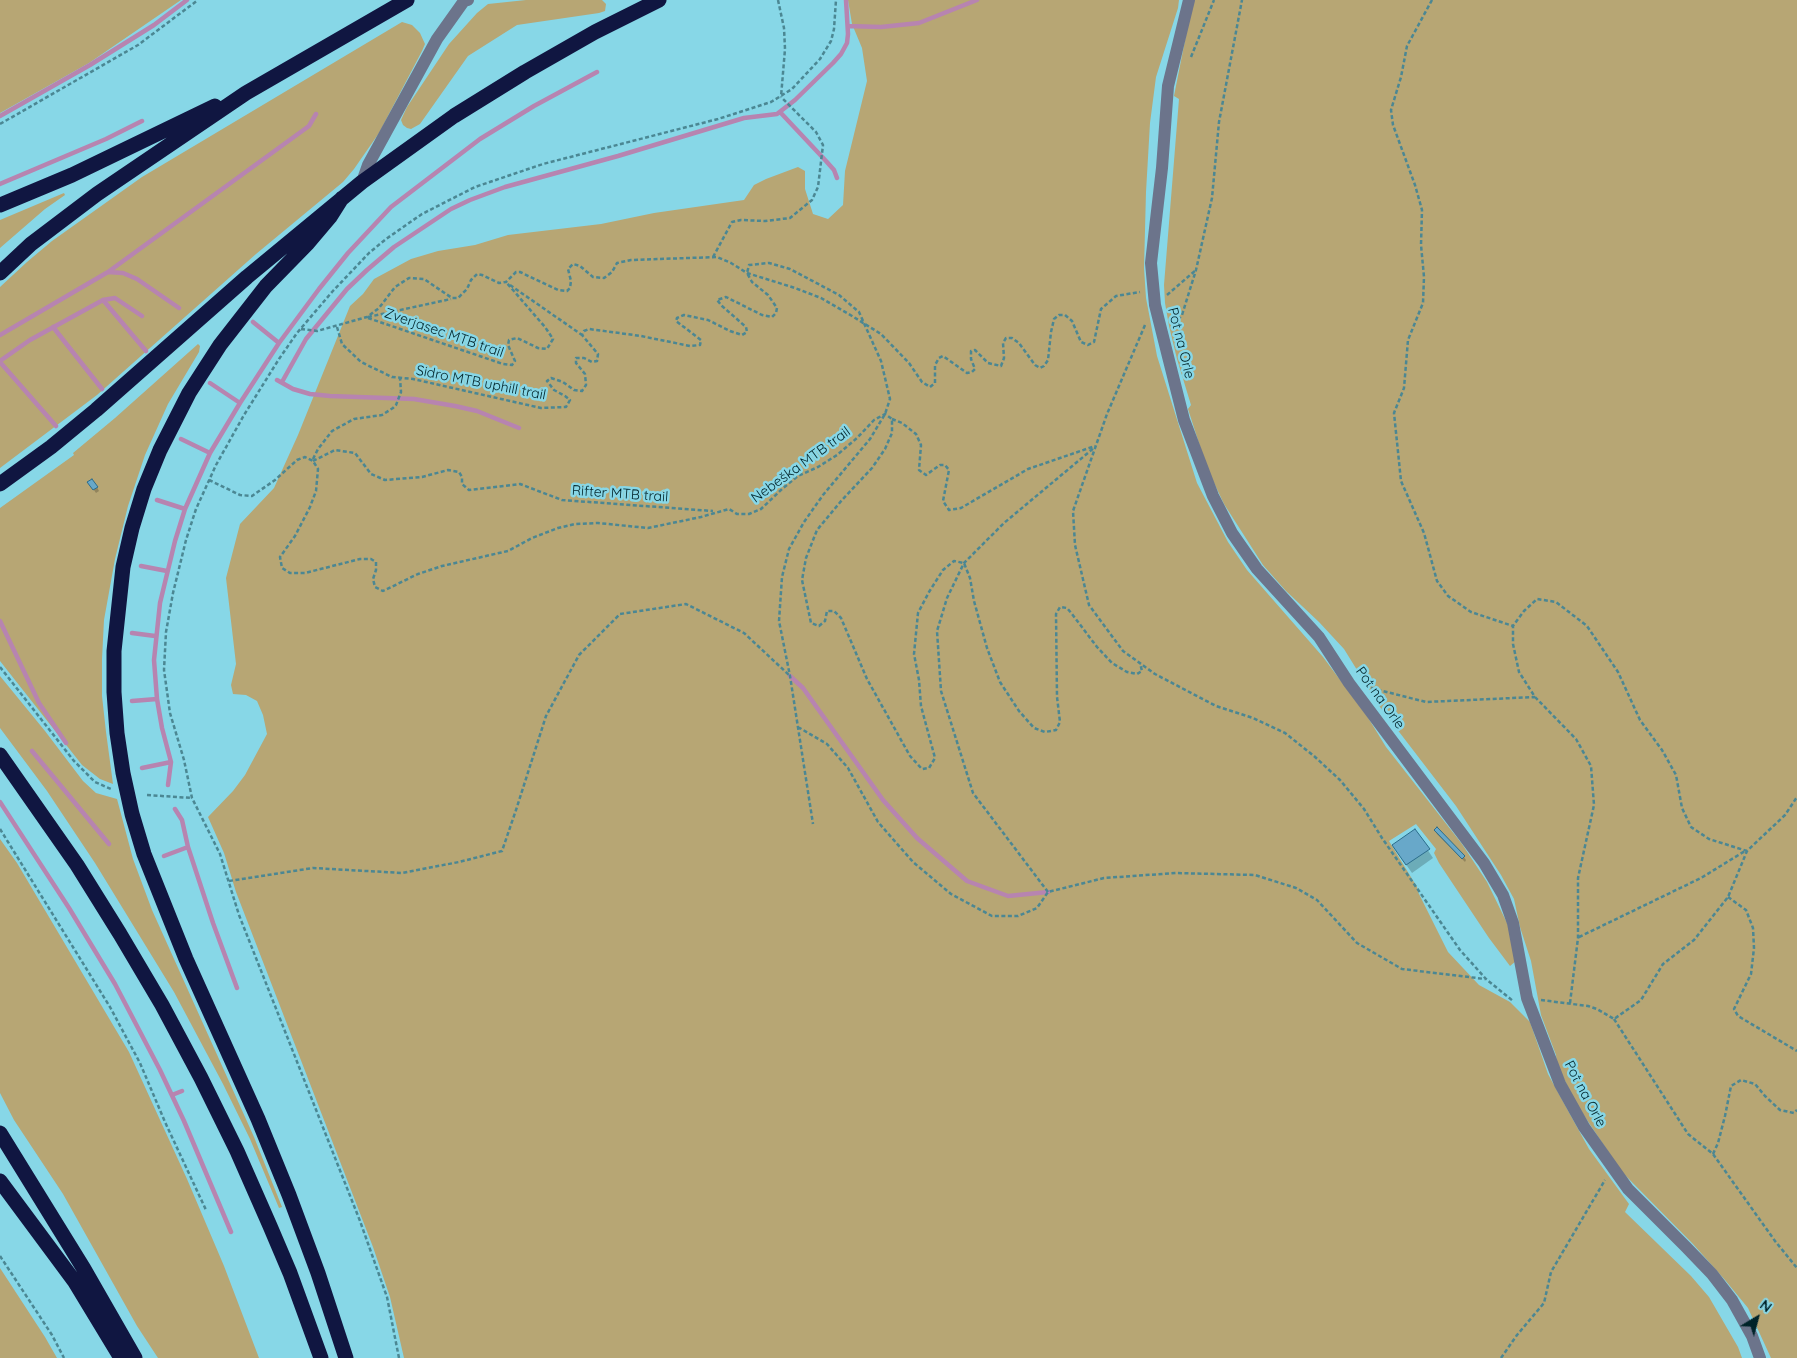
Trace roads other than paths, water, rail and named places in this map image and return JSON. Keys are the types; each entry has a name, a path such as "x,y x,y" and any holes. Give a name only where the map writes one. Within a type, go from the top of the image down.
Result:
{"highway":[{"path":"0,272 31,244 97,194 246,93 407,0"},
{"path":"0,484 51,447 247,277 362,182 454,116 524,72 595,32 659,0"},
{"path":"0,205 72,175 145,138 246,93"},
{"path":"342,198 330,217 308,243 266,286 243,314 201,373 172,424 144,488 132,528 123,567 114,659 116,716 122,765 132,814 144,854 186,959 290,1195 346,1358"},
{"path":"0,755 77,865 162,1005 237,1151 290,1273 321,1358"},
{"path":"0,1133 84,1269 135,1358"},
{"path":"0,1181 75,1282 121,1358"}],"street":[{"path":"362,182 368,165 437,38 465,0"},
{"name":"Pot na Orle","path":"1189,0 1168,86 1162,168 1151,263 1156,304 1164,338 1184,420 1198,462 1232,533 1257,569 1319,638 1349,683 1484,863 1503,895 1513,923 1522,1000 1560,1084 1584,1127 1628,1189 1712,1274 1732,1300 1752,1336 1760,1358"}],"waterway":[{"path":"0,116 90,65 154,25 187,0"},
{"path":"282,382 306,339 347,289 394,247 451,209 505,187 618,156 744,118 777,114 795,100 841,54 847,43 848,34 846,0"},
{"path":"848,26 881,27 919,23 977,0"},
{"path":"168,785 171,762 157,699 154,660 160,603 185,509 210,453 240,403 279,343 319,289 348,253 391,207 480,139 534,106 597,72"},
{"path":"780,112 834,170 837,178"},
{"path":"0,335 108,272 309,126 316,114"},
{"path":"0,184 106,139 142,121"},
{"path":"108,272 123,273 137,279 179,308"},
{"path":"0,361 30,340 103,300 115,298 142,316"},
{"path":"103,300 146,351"},
{"path":"253,322 279,343"},
{"path":"53,327 102,389"},
{"path":"0,362 56,426"},
{"path":"277,380 293,389 310,394 414,399 455,406 477,411 519,428"},
{"path":"210,383 240,403"},
{"path":"181,439 210,453"},
{"path":"157,500 185,509"},
{"path":"141,566 167,571"},
{"path":"0,621 39,703 66,743"},
{"path":"132,633 155,636"},
{"path":"790,676 803,688 883,800 917,838 967,881 1008,896 1048,892"},
{"path":"132,701 157,699"},
{"path":"32,751 109,844"},
{"path":"142,768 171,762"},
{"path":"0,802 69,908 115,984 160,1070 184,1121 231,1232"},
{"path":"175,809 182,820 188,847 237,988"},
{"path":"164,856 188,847"},
{"path":"172,1095 182,1091"}]}
